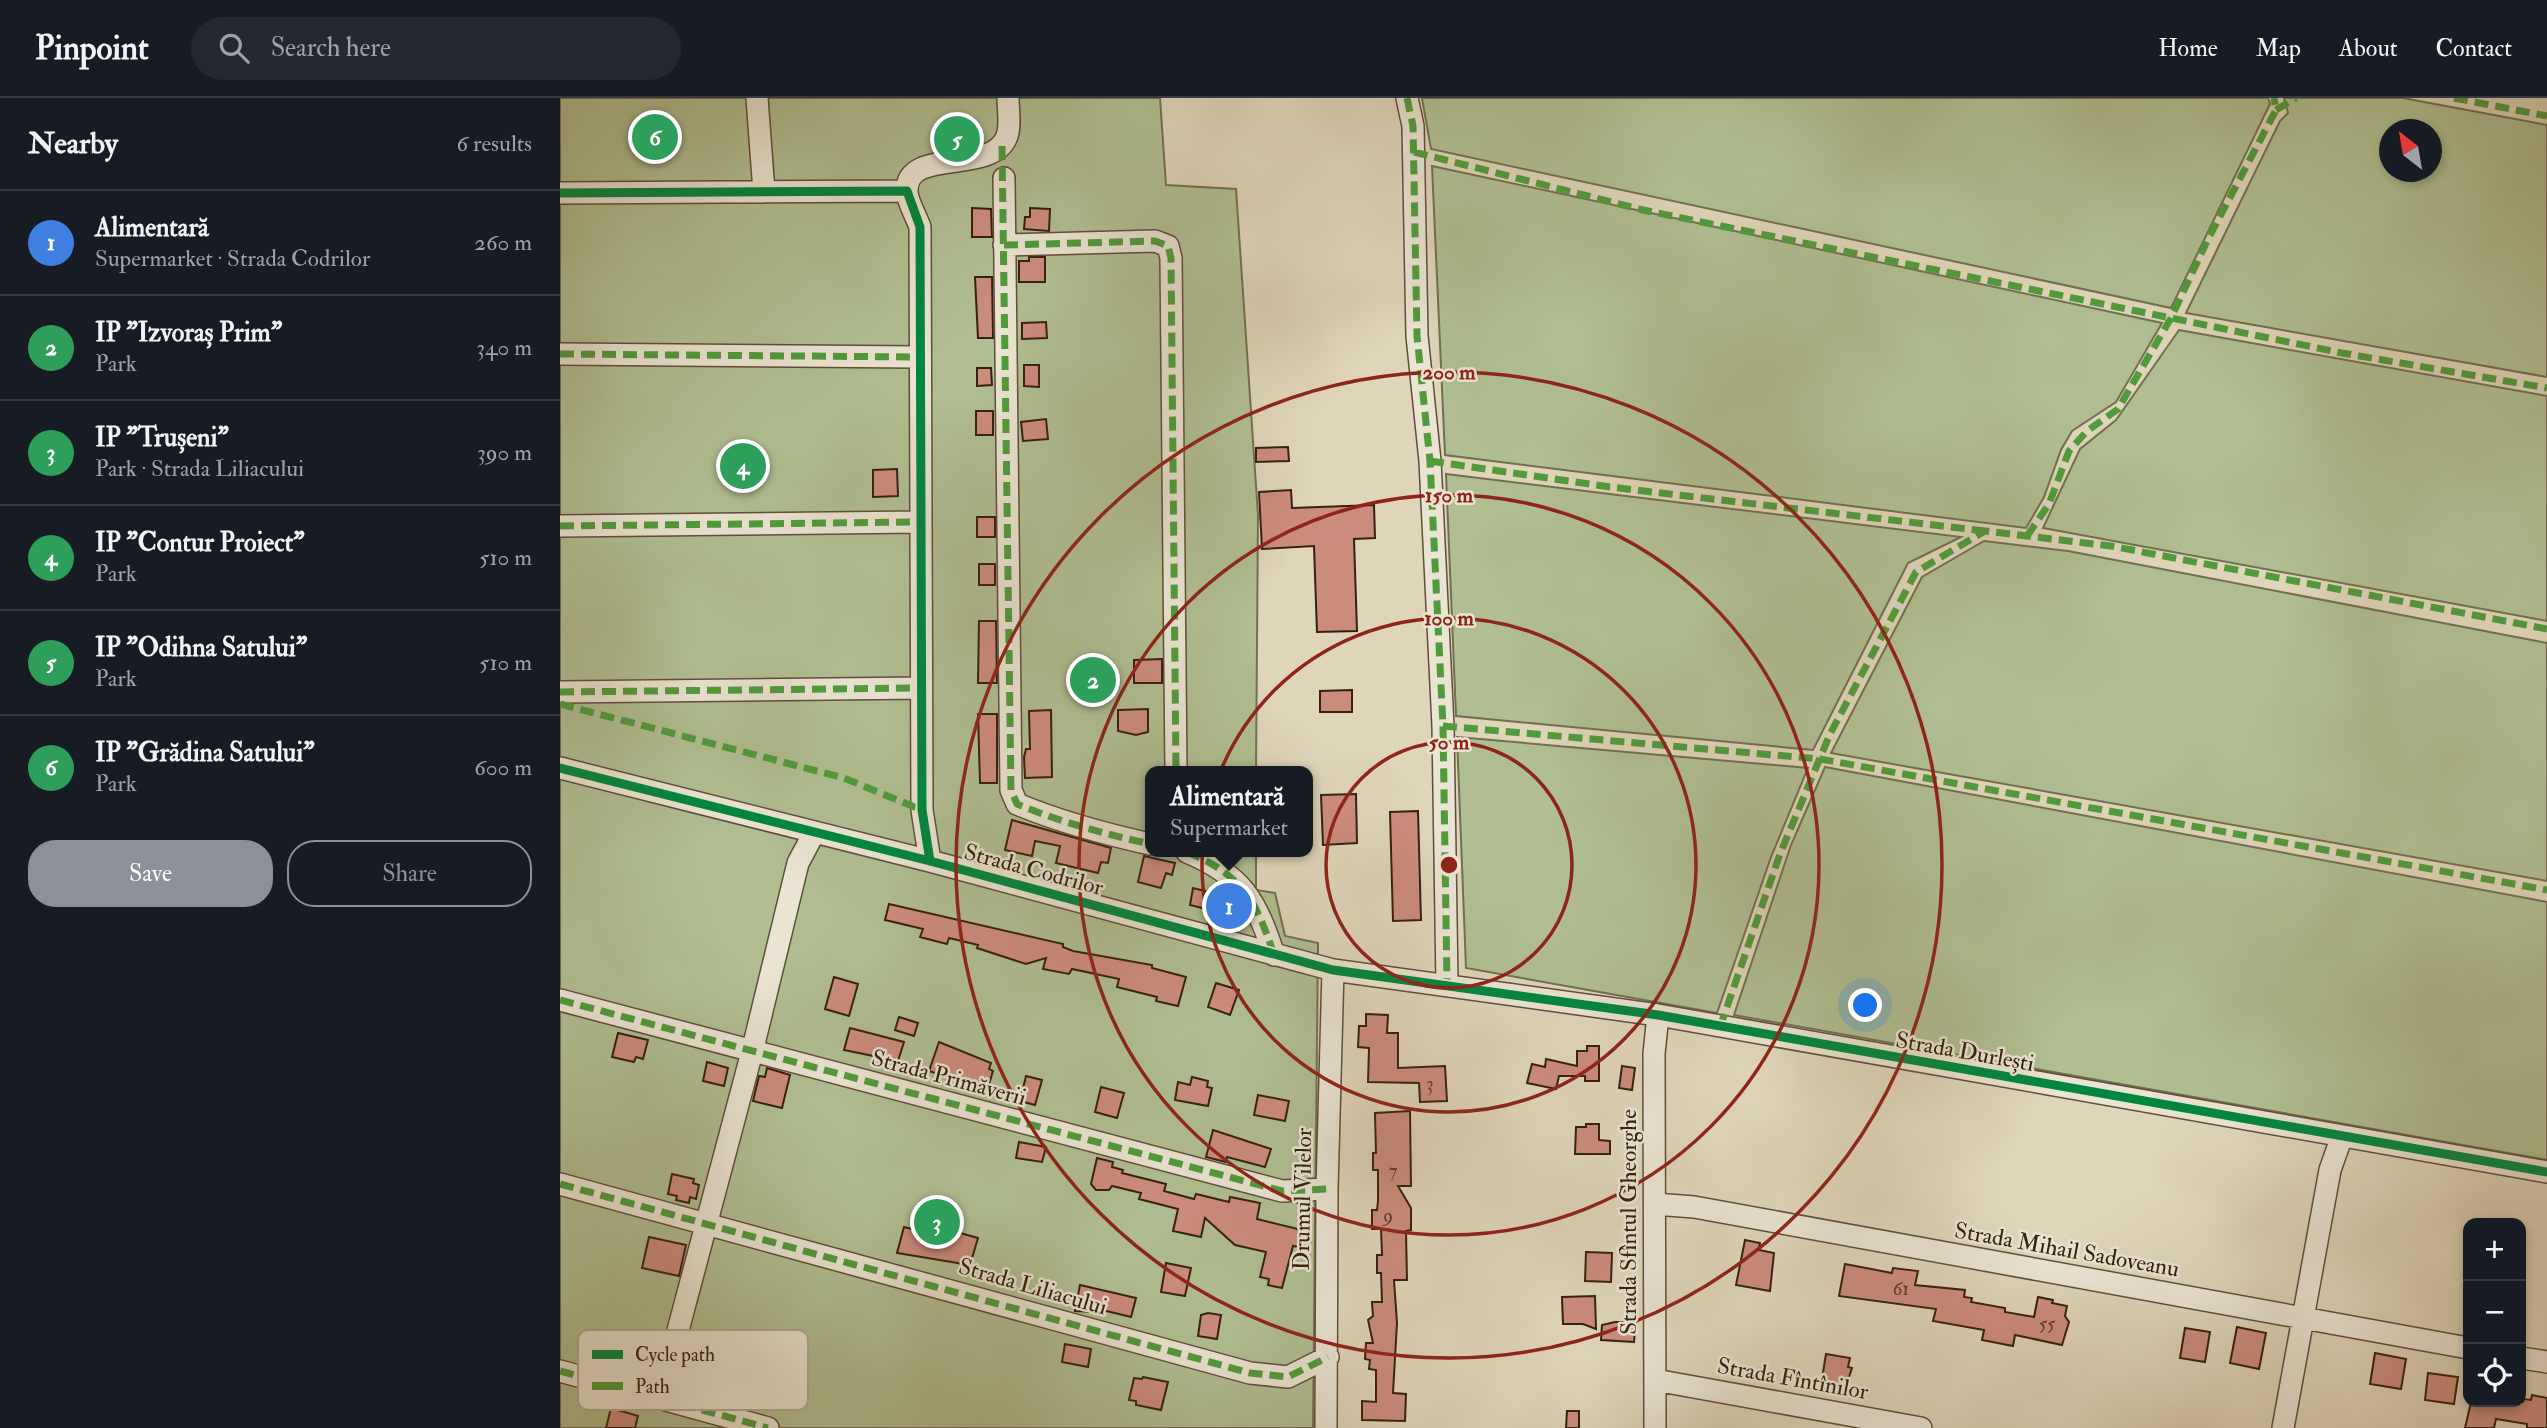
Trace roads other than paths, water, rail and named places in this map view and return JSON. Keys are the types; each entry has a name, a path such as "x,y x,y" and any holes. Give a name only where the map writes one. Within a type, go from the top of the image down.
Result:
{"street":[{"path":"757,98 764,192"},
{"path":"930,861 922,810 918,357 920,226 907,191 912,175 922,167 994,153 1002,146 1008,134 1008,98"},
{"path":"1407,98 1413,126 1415,294 1430,461 1441,698 1447,984"},
{"path":"1003,178 1011,790 1017,804 1033,811 1108,835 1145,843"},
{"path":"560,193 907,191"},
{"path":"1004,245 1155,241 1168,246 1171,258 1176,766"},
{"path":"560,354 918,357"},
{"path":"560,526 919,522"},
{"path":"560,692 921,688"},
{"name":"Strada Codrilor","path":"560,768 930,861 1333,970"},
{"path":"677,1330 752,1052 797,863 814,833"},
{"path":"1197,857 1222,868 1246,891 1260,914 1274,955"},
{"name":"Strada Durlești","path":"1333,970 1658,1015 2547,1172"},
{"name":"Drumul Vilelor","path":"1326,1428 1327,1189 1333,970"},
{"name":"Strada Primăverii","path":"560,1000 1282,1191 1327,1189"},
{"name":"Strada Sfîntul Gheorghe","path":"1655,1428 1654,1054 1658,1015"},
{"path":"2283,1428 2330,1170 2342,1136"},
{"name":"Strada Liliacului","path":"560,1184 1270,1378 1287,1377 1328,1357"},
{"name":"Strada Mihail Sadoveanu","path":"1655,1203 2463,1347"},
{"path":"2526,1358 2547,1362"},
{"path":"560,1371 578,1376"},
{"name":"Strada Fîntînilor","path":"1655,1380 1921,1428"},
{"path":"703,1410 768,1428"}],"place":[{"name":"IP \"Grădina Satului\"","path":"655,137"},
{"name":"IP \"Odihna Satului\"","path":"957,139"},
{"name":"IP \"Contur Proiect\"","path":"743,466"},
{"name":"IP \"Izvoraș Prim\"","path":"1093,680"},
{"name":"Alimentară","path":"1229,906"},
{"name":"IP \"Trușeni\"","path":"937,1222"}]}
